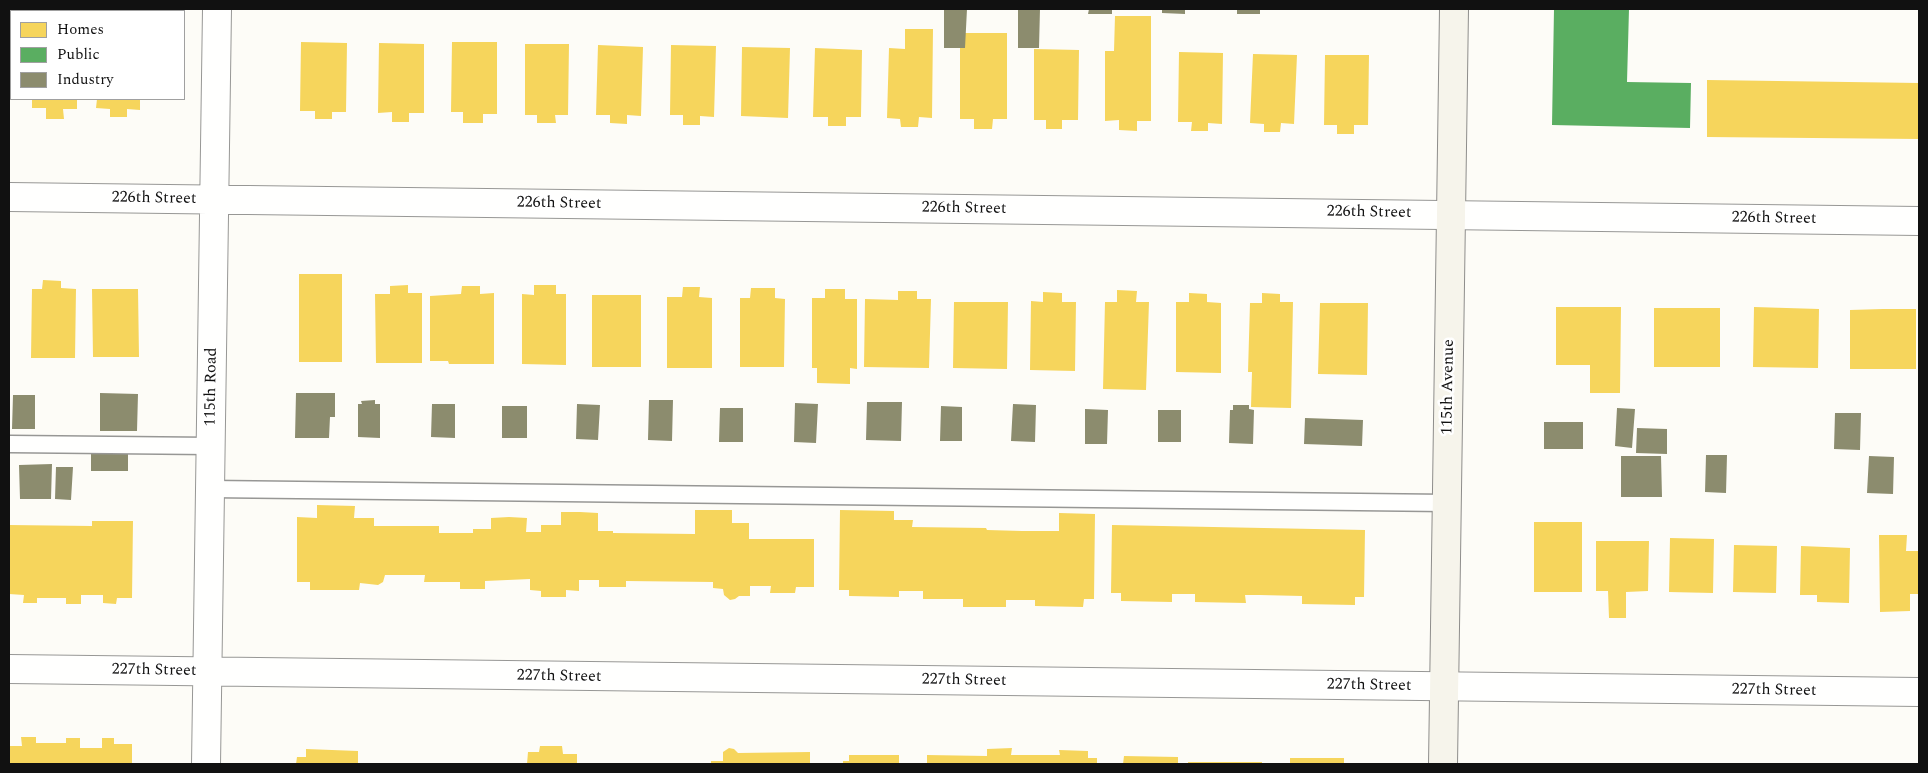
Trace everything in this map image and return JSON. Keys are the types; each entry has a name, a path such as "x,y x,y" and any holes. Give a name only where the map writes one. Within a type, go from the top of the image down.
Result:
{"main road":[{"name":"115th Avenue","path":"1443,764 1454,9"}],"street":[{"name":"115th Road","path":"206,764 217,9"},
{"name":"226th Street","path":"9,198 1919,221"},
{"name":"227th Street","path":"9,669 1919,692"}],"lane":[{"path":"9,444 210,446"},
{"path":"210,489 1447,503"}],"building: Homes":[{"path":"1115,16 1151,16 1151,121 1137,121 1137,131 1119,130 1119,120 1105,121 1105,51 1114,51"},
{"path":"905,29 933,29 932,118 919,117 918,127 901,127 900,119 887,118 889,48 905,49"},
{"path":"965,33 1007,33 1007,119 993,119 992,129 974,129 974,119 960,119 960,48 965,48"},
{"path":"301,42 347,43 346,112 332,112 332,119 315,119 315,111 300,111"},
{"path":"452,42 497,42 497,114 483,114 483,123 463,123 463,112 451,112"},
{"path":"379,43 424,44 424,113 409,113 409,122 392,122 392,112 378,113"},
{"path":"525,44 569,44 568,115 555,115 556,123 537,123 537,115 525,115"},
{"path":"598,45 643,47 641,116 627,115 627,124 610,123 610,115 596,115"},
{"path":"671,45 716,46 714,117 700,116 700,125 683,125 683,115 670,115"},
{"path":"742,47 790,48 788,118 741,116"},
{"path":"815,48 862,50 861,117 846,117 846,126 828,126 828,117 813,117"},
{"path":"1034,49 1079,50 1078,120 1062,120 1062,129 1046,129 1046,120 1034,120"},
{"path":"1179,52 1223,53 1222,124 1208,123 1208,131 1191,131 1192,122 1178,122"},
{"path":"1253,54 1297,55 1294,124 1281,123 1280,132 1264,132 1264,124 1250,123"},
{"path":"1325,55 1369,55 1368,125 1354,125 1354,134 1337,134 1337,125 1324,125"},
{"path":"1707,80 1919,83 1919,139 1707,137"},
{"path":"32,100 77,100 77,109 63,109 64,119 46,119 46,108 32,108"},
{"path":"97,100 140,100 140,110 127,109 127,117 110,117 110,109 96,108"},
{"path":"299,274 342,274 342,362 299,362"},
{"path":"43,280 61,281 61,288 76,289 75,358 31,358 32,289 42,289"},
{"path":"408,285 408,293 422,293 422,363 376,363 375,294 390,294 390,286"},
{"path":"534,285 556,285 556,294 566,294 566,365 522,364 522,294 534,295"},
{"path":"462,286 480,286 480,294 494,293 494,364 449,364 448,361 430,361 430,296 461,294"},
{"path":"683,287 700,287 699,297 712,298 712,368 667,368 667,297 682,297"},
{"path":"751,288 775,288 775,298 785,299 784,367 740,367 740,298 750,298"},
{"path":"92,289 138,289 139,357 93,357"},
{"path":"825,289 845,289 845,299 857,299 857,369 850,368 850,384 817,383 817,368 812,368 812,298 825,298"},
{"path":"1117,290 1137,291 1136,302 1149,302 1146,390 1103,389 1105,302 1117,302"},
{"path":"898,291 917,291 917,299 931,299 929,368 864,367 865,299 898,300"},
{"path":"1043,292 1062,293 1062,302 1076,302 1075,371 1030,370 1031,301 1043,302"},
{"path":"1189,293 1207,294 1207,302 1221,303 1221,373 1176,372 1176,302 1189,302"},
{"path":"1262,293 1280,294 1280,302 1293,302 1291,408 1251,407 1252,372 1248,372 1250,303 1262,303"},
{"path":"592,295 641,295 641,367 592,367"},
{"path":"954,302 1008,302 1007,369 953,368"},
{"path":"1320,303 1368,303 1367,375 1318,374"},
{"path":"1556,307 1621,307 1620,393 1590,393 1590,365 1556,365"},
{"path":"1754,307 1819,309 1818,368 1753,367"},
{"path":"1654,308 1720,308 1720,367 1654,367"},
{"path":"1916,309 1916,369 1850,369 1850,310"},
{"path":"317,505 355,506 354,518 374,518 374,526 439,526 439,533 473,533 473,529 491,529 491,518 509,517 527,518 526,532 541,532 541,525 561,525 561,512 580,512 598,513 598,531 613,531 613,533 695,534 695,510 732,510 732,523 749,523 749,539 814,539 814,587 796,587 795,593 770,593 771,586 750,586 750,596 739,596 730,600 724,595 723,589 713,588 713,582 626,581 626,587 599,587 599,580 579,580 579,591 566,590 566,597 541,597 541,591 530,590 530,579 485,581 485,589 460,589 460,582 424,582 425,575 385,575 383,582 378,585 360,583 359,590 310,590 310,582 297,582 297,517 317,518"},
{"path":"840,510 894,511 894,520 913,520 912,527 986,528 987,530 1022,531 1059,531 1059,513 1095,514 1094,599 1084,599 1083,607 1035,606 1035,600 1006,600 1006,607 963,607 963,599 923,599 923,591 899,591 899,597 849,596 849,590 839,590"},
{"path":"92,521 133,521 132,598 117,598 116,604 103,603 103,595 81,595 81,604 66,604 66,598 37,598 37,603 23,603 24,595 9,594 9,525 92,526"},
{"path":"1534,522 1582,522 1582,592 1534,592"},
{"path":"1112,525 1365,530 1364,597 1355,597 1355,605 1302,604 1302,596 1259,595 1245,595 1246,603 1195,602 1195,594 1172,594 1172,602 1121,601 1121,593 1111,593"},
{"path":"1879,535 1907,535 1906,551 1919,551 1919,594 1910,594 1910,611 1880,612"},
{"path":"1670,538 1714,539 1713,593 1669,592"},
{"path":"1596,541 1649,541 1648,591 1626,592 1626,618 1609,618 1608,591 1596,591"},
{"path":"1734,545 1777,546 1776,593 1733,592"},
{"path":"1801,546 1850,548 1849,603 1817,602 1817,595 1800,595"},
{"path":"21,737 36,737 36,743 66,743 66,738 80,738 80,748 102,748 102,738 114,738 114,744 132,744 132,764 9,764 9,746 22,746"},
{"path":"540,746 562,746 563,754 577,754 577,764 527,764 528,752 539,752"},
{"path":"729,748 734,749 738,753 810,752 810,764 711,764 711,761 723,761 723,752"},
{"path":"1012,748 1011,755 1060,755 1059,750 1088,751 1088,758 1097,758 1097,764 927,764 927,755 987,756 987,749"},
{"path":"306,749 358,751 358,764 296,764 297,757 306,757"},
{"path":"849,755 899,755 899,764 843,764 843,761 849,761"},
{"path":"1124,756 1178,757 1178,764 1123,764"},
{"path":"1290,758 1344,758 1344,764 1290,764"},
{"path":"1188,762 1262,762 1262,764 1188,764"}],"building: Public":[{"path":"1554,9 1629,9 1627,82 1691,83 1690,128 1552,125"}],"building: Industry":[{"path":"944,9 967,9 965,48 944,48"},
{"path":"1018,9 1040,9 1039,48 1018,48"},
{"path":"1089,9 1112,9 1112,14 1088,14"},
{"path":"1162,9 1185,9 1185,14 1162,13"},
{"path":"1237,9 1260,9 1260,14 1237,14"},
{"path":"100,393 138,394 137,431 100,431"},
{"path":"296,393 335,393 335,417 330,417 329,438 295,438"},
{"path":"13,395 35,395 35,429 12,429"},
{"path":"375,400 375,404 380,404 380,438 358,437 358,404 362,404 361,401"},
{"path":"649,400 673,400 672,441 648,440"},
{"path":"867,402 902,402 901,441 866,440"},
{"path":"795,403 818,404 816,443 794,442"},
{"path":"432,404 455,404 455,438 431,437"},
{"path":"577,404 600,405 598,440 576,439"},
{"path":"1013,404 1036,405 1035,442 1011,441"},
{"path":"1233,405 1249,405 1249,409 1254,410 1253,444 1229,443 1230,410 1233,410"},
{"path":"502,406 527,406 527,438 502,438"},
{"path":"941,406 962,407 962,441 940,441"},
{"path":"720,408 743,408 743,442 719,442"},
{"path":"1617,408 1635,409 1632,448 1615,446"},
{"path":"1085,409 1108,410 1107,444 1085,444"},
{"path":"1158,410 1181,410 1181,442 1158,442"},
{"path":"1835,413 1861,413 1860,450 1834,449"},
{"path":"1305,418 1363,420 1362,446 1304,444"},
{"path":"1544,422 1583,422 1583,449 1544,449"},
{"path":"1637,428 1667,429 1667,454 1636,453"},
{"path":"91,453 128,453 128,471 91,471"},
{"path":"1706,455 1727,455 1726,493 1705,492"},
{"path":"1621,456 1661,456 1662,497 1621,497"},
{"path":"1869,456 1894,457 1893,494 1867,493"},
{"path":"52,464 51,499 20,499 19,465"},
{"path":"56,467 73,467 71,500 55,499"}]}
